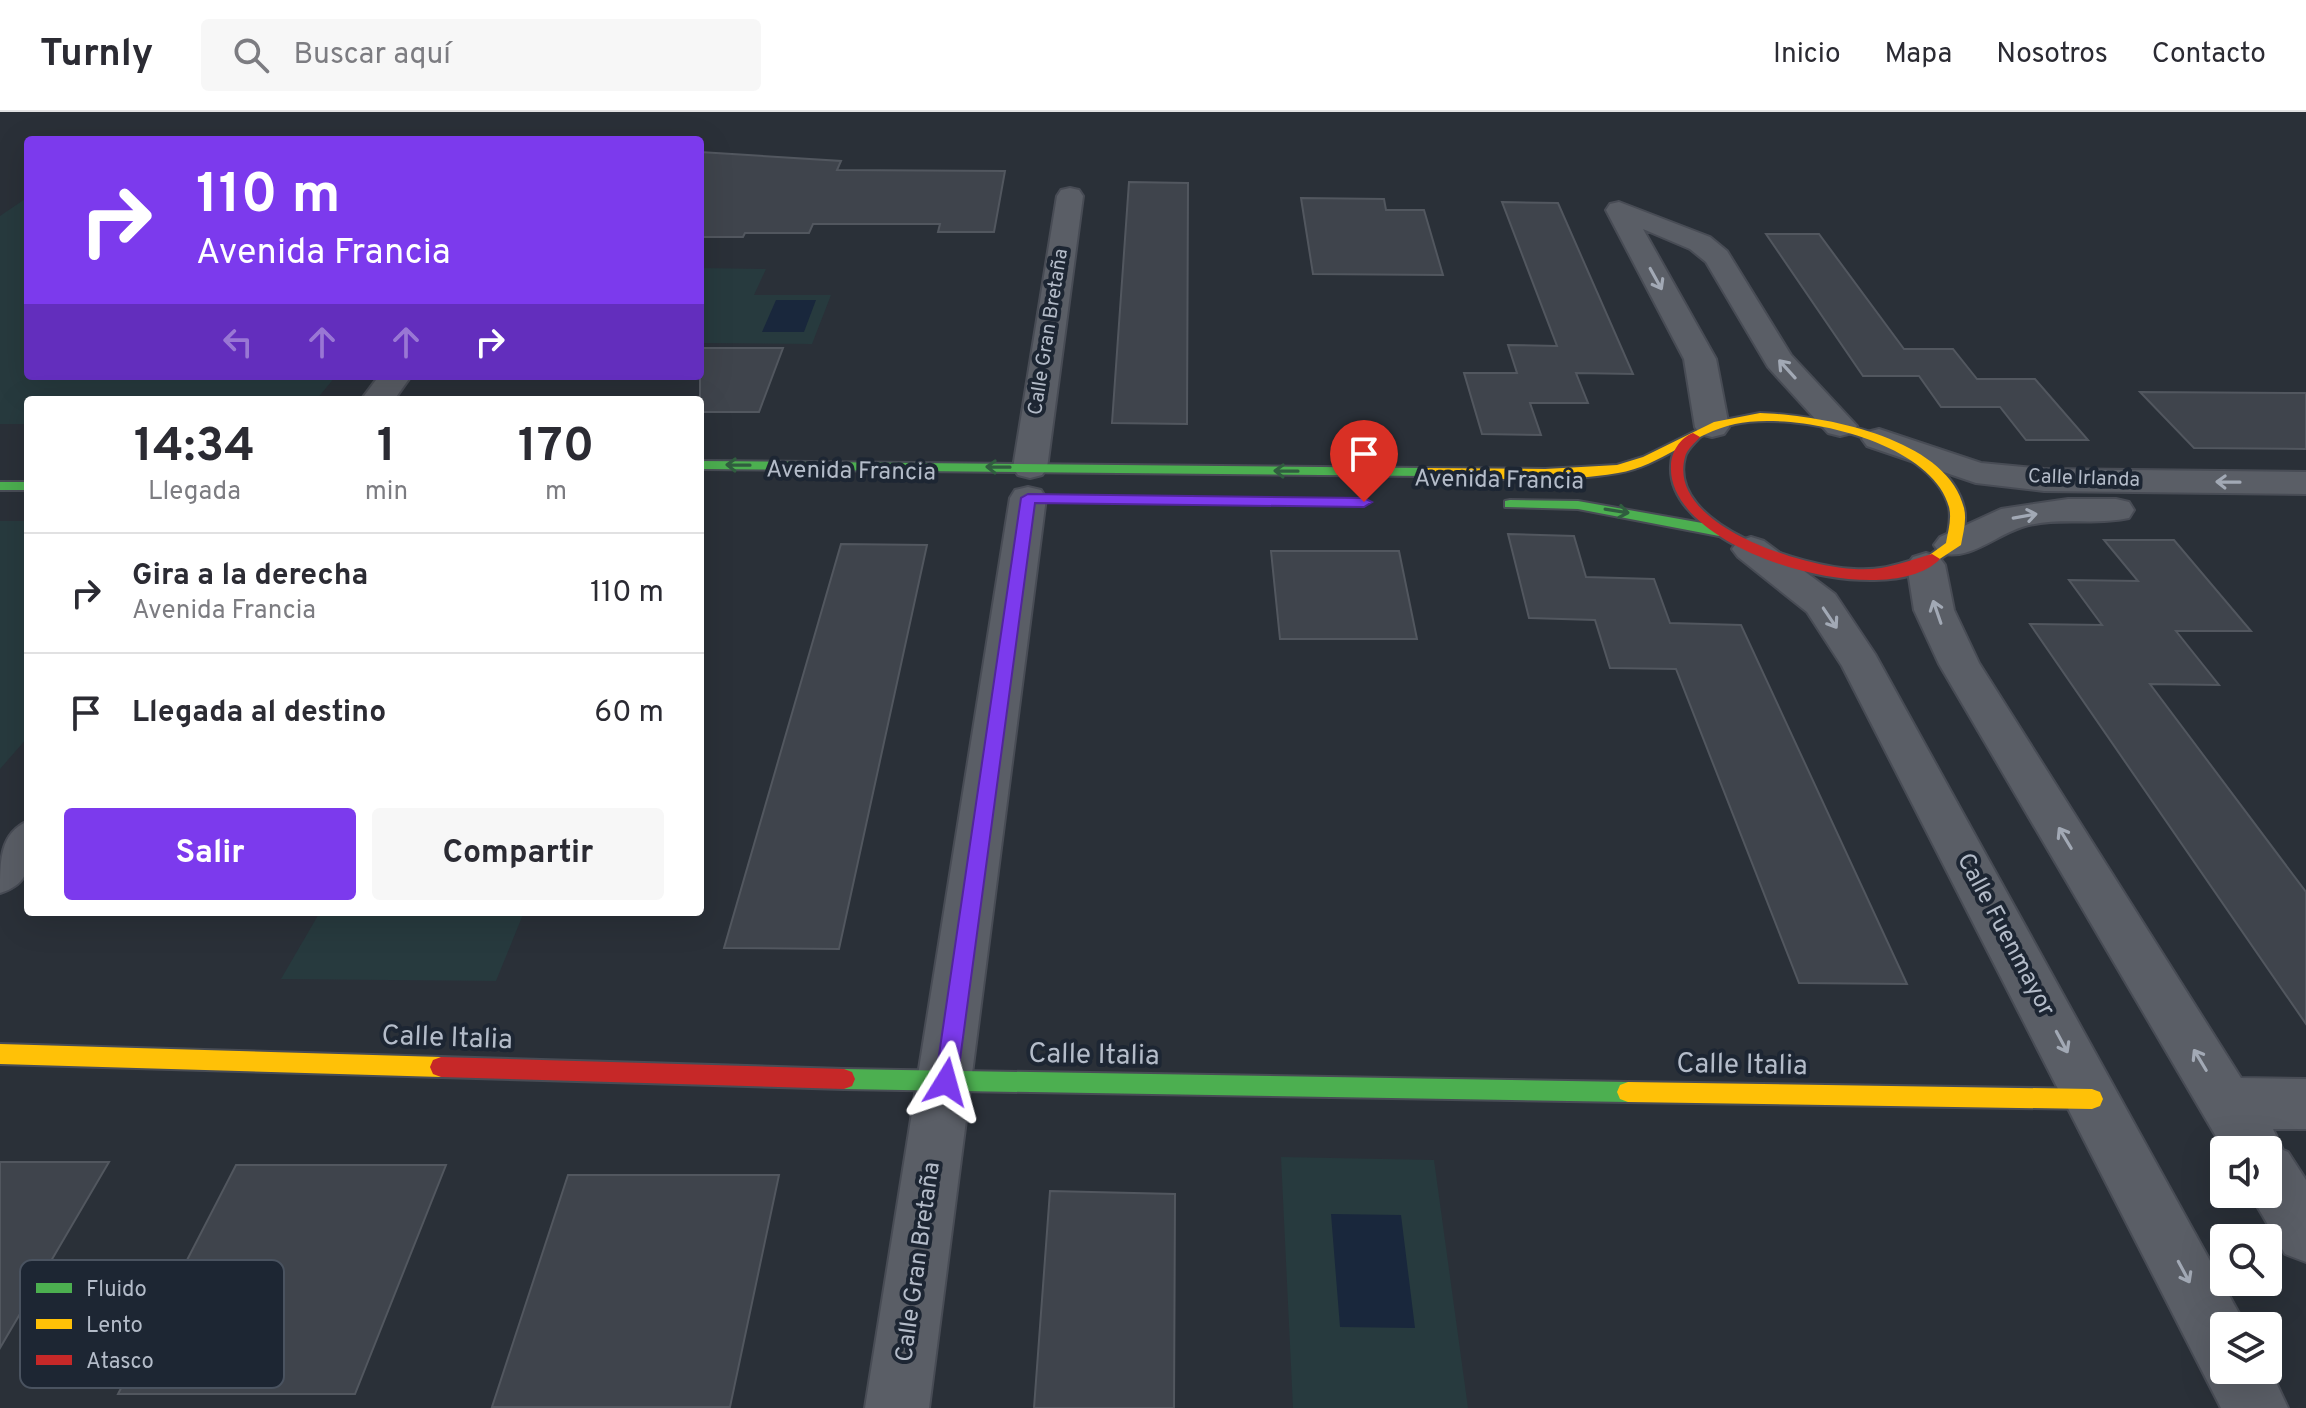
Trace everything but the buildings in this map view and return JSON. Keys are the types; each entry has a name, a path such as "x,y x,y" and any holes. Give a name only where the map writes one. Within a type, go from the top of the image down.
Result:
{"main road":[{"name":"Avenida Francia","path":"704,465 1029,491 1569,474 1644,463 1702,432 1748,418 1792,417 1854,431 1914,458 1946,486 1960,517 1940,555"},
{"path":"1702,432 1678,457 1678,480 1691,506 1735,540 1795,566 1844,574 1889,574 1940,555"},
{"path":"0,486 24,486"},
{"name":"Avenida Francia","path":"1484,504 1578,505 1735,540"},
{"name":"Calle Italia","path":"0,1054 946,1082 2092,1099"}],"street":[{"name":"Calle Gran Bretaña","path":"897,1408 946,1082 1070,196"},
{"path":"1702,432 1700,359 1619,210 1700,243 1717,257 1779,360 1854,431"},
{"name":"Calle Irlanda","path":"1854,431 1976,473 2044,480 2306,483"},
{"name":"Calle Irlanda","path":"1940,555 2014,517 2068,510 2306,511"},
{"name":"Calle Fuenmayor","path":"1735,540 1821,603 1861,664 2210,1322"},
{"path":"1940,555 1934,610 1959,664 2246,1136"},
{"path":"0,874 24,844"},
{"path":"2226,1103 2306,1104"},
{"path":"2282,1194 2306,1233"},
{"path":"2243,1384 2256,1408"}],"green space":[{"path":"24,200 24,380 333,380 319,396 24,396 24,424 0,424 0,216"},
{"path":"704,268 766,269 754,295 831,295 812,344 704,343"},
{"path":"0,521 24,521 24,742 0,769"},
{"path":"318,916 522,916 496,981 281,979"},
{"path":"1281,1157 1434,1160 1468,1408 1293,1408"}],"water":[{"path":"776,300 816,300 804,332 762,332"},
{"path":"1331,1214 1401,1215 1415,1328 1340,1327"}],"traffic: fast":[{"path":"704,465 1423,472"},
{"path":"0,486 24,486"},
{"path":"1510,504 1578,505 1719,531"},
{"path":"844,1079 1628,1092"}],"traffic: slow":[{"path":"1423,472 1545,474 1617,469 1648,460 1704,431 1734,420 1791,418 1825,423 1890,444 1919,460 1941,480 1955,503 1957,524 1953,545 1932,559"},
{"path":"0,1054 441,1067"},
{"path":"1628,1092 2092,1099"}],"traffic: jam":[{"path":"1693,437 1678,457 1677,480 1687,501 1705,520 1757,550 1784,561 1843,574 1896,572 1932,559"},
{"path":"441,1067 844,1079"}],"route":[{"path":"946,1082 1028,498 1364,502"}]}
